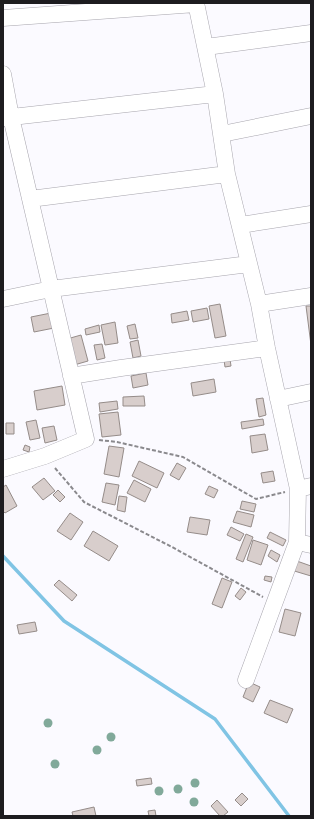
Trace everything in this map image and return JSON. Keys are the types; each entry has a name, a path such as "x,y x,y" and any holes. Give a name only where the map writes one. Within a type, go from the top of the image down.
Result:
{"street":[{"path":"3,18 196,4 206,47 222,134 227,174 259,304 278,399 305,488 304,543 274,604 246,680"},
{"path":"206,47 311,33"},
{"path":"3,74 7,117 30,198 86,439 45,456 3,469"},
{"path":"7,117 214,94"},
{"path":"222,134 311,116"},
{"path":"30,198 227,174"},
{"path":"240,225 311,214"},
{"path":"3,299 51,289 249,264"},
{"path":"259,304 311,296"},
{"path":"71,376 267,348"},
{"path":"278,399 311,392"}],"path":[{"path":"86,439 117,442 183,457 256,499 305,488"},
{"path":"45,456 84,502 172,546 274,604"}],"building":[{"path":"220,304 226,336 215,338 209,306"},
{"path":"306,306 311,306 311,345"},
{"path":"207,308 209,319 193,322 191,311"},
{"path":"187,311 189,320 172,323 171,314"},
{"path":"51,313 54,328 34,332 31,317"},
{"path":"115,322 118,343 105,345 101,325"},
{"path":"135,324 138,338 130,339 127,326"},
{"path":"99,325 100,332 86,335 85,329"},
{"path":"81,335 88,361 74,365 67,339"},
{"path":"138,340 141,356 133,358 130,342"},
{"path":"102,344 105,358 97,360 94,345"},
{"path":"230,359 231,366 225,367 224,360"},
{"path":"146,373 148,385 133,388 131,376"},
{"path":"214,379 216,392 193,396 191,383"},
{"path":"62,386 65,405 37,410 34,391"},
{"path":"144,396 145,406 123,406 123,397"},
{"path":"263,398 266,415 259,417 256,399"},
{"path":"117,401 118,409 100,412 99,403"},
{"path":"118,412 121,435 102,437 99,414"},
{"path":"263,419 264,425 242,429 241,422"},
{"path":"36,420 40,438 30,440 26,422"},
{"path":"6,423 14,423 14,434 6,434"},
{"path":"54,426 57,440 45,443 42,428"},
{"path":"265,434 268,450 252,453 250,436"},
{"path":"25,445 30,447 29,452 23,450"},
{"path":"109,446 124,448 119,477 104,474"},
{"path":"139,461 164,473 157,488 132,476"},
{"path":"177,463 186,468 179,480 170,475"},
{"path":"273,471 275,481 263,483 261,473"},
{"path":"44,478 55,491 43,500 32,487"},
{"path":"134,480 151,489 145,502 127,493"},
{"path":"106,483 119,485 115,505 102,502"},
{"path":"6,485 17,506 5,513 3,511 3,487"},
{"path":"209,486 218,490 214,498 205,494"},
{"path":"58,490 65,497 60,502 53,495"},
{"path":"119,496 127,497 125,512 117,510"},
{"path":"242,501 256,504 254,512 240,509"},
{"path":"237,511 254,515 251,527 233,522"},
{"path":"70,513 83,522 71,540 57,531"},
{"path":"190,517 210,520 207,535 187,532"},
{"path":"231,527 244,534 240,541 227,535"},
{"path":"93,531 118,546 109,561 84,546"},
{"path":"270,532 286,540 283,546 267,538"},
{"path":"246,534 253,537 243,562 236,559"},
{"path":"253,540 268,545 261,565 247,560"},
{"path":"271,550 280,555 277,562 268,556"},
{"path":"294,560 311,566 311,576 291,570"},
{"path":"265,576 272,577 271,582 264,580"},
{"path":"222,578 232,582 222,608 212,604"},
{"path":"59,580 77,595 72,601 54,585"},
{"path":"241,588 246,592 240,600 235,596"},
{"path":"285,609 301,613 295,636 279,632"},
{"path":"35,622 37,631 19,634 17,625"},
{"path":"249,682 260,687 253,702 243,697"},
{"path":"270,700 293,709 287,723 264,713"},
{"path":"151,778 152,784 137,786 136,780"},
{"path":"242,793 248,799 241,806 235,800"},
{"path":"217,800 228,812 223,816 220,816 211,806"},
{"path":"94,807 96,816 73,816 72,812"},
{"path":"155,810 156,816 149,816 148,811"}],"waterway":[{"path":"3,556 64,621 215,719 289,816"}]}
